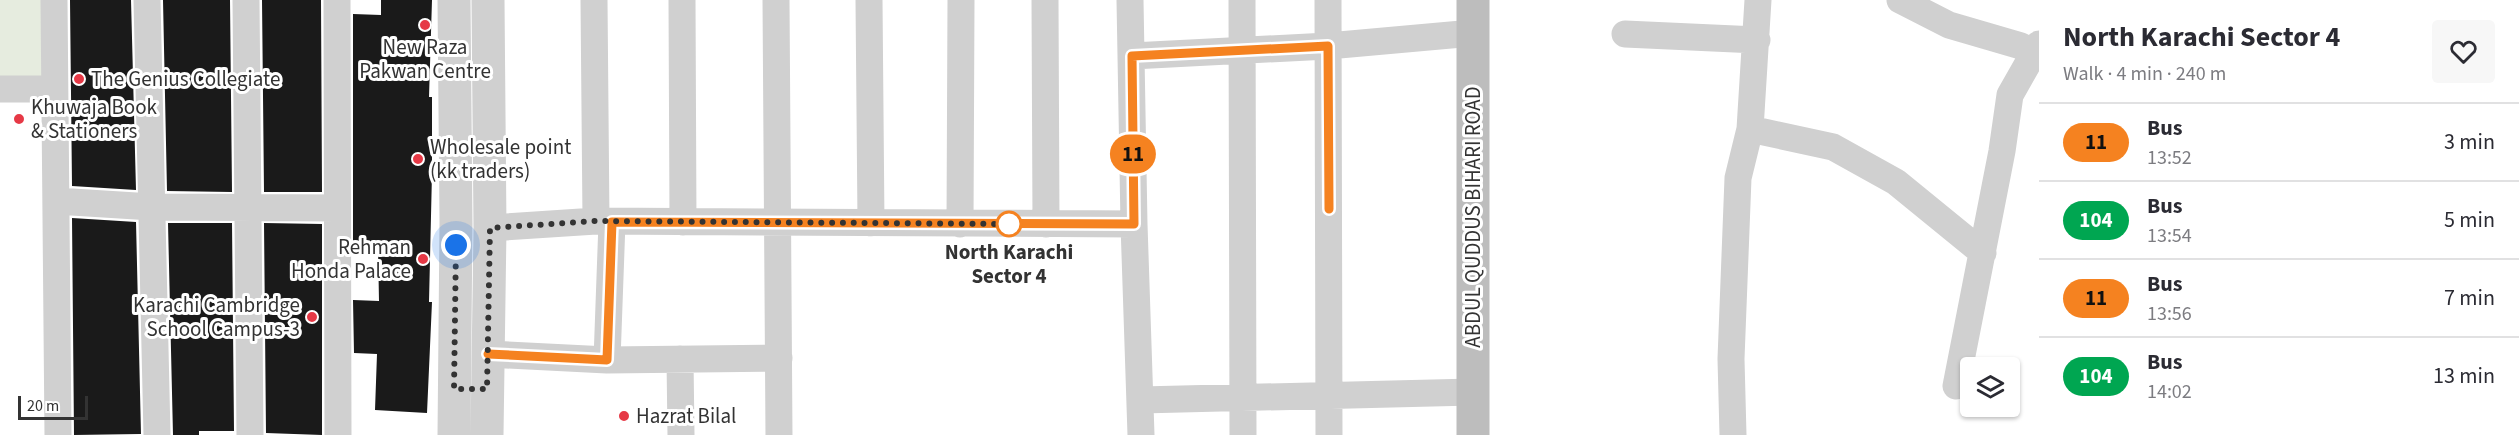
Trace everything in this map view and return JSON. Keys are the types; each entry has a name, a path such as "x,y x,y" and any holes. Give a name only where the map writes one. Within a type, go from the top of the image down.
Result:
{"main road":[{"name":"ABDUL QUDDUS BIHARI ROAD","path":"1473,0 1473,435"}],"street":[{"path":"54,0 58,435"},
{"path":"147,0 157,435"},
{"path":"246,0 250,435"},
{"path":"337,0 338,435"},
{"path":"454,0 456,223 454,435"},
{"path":"487,435 490,228 488,0"},
{"path":"594,0 604,221 607,360"},
{"path":"682,0 683,222"},
{"path":"776,0 779,435"},
{"path":"869,0 872,223"},
{"path":"960,224 961,0"},
{"path":"1045,0 1046,224"},
{"path":"1130,0 1141,435"},
{"path":"1242,0 1243,435"},
{"path":"1328,0 1329,435"},
{"path":"1733,435 1731,359 1738,178 1750,129 1758,0"},
{"path":"1909,2 1949,25 2037,51 2010,95 1983,253 1956,386"},
{"path":"1132,56 1242,52 1473,33"},
{"path":"1625,34 1757,40"},
{"path":"0,89 54,89"},
{"path":"1750,129 1833,147 1896,182 1983,253"},
{"path":"56,201 152,207 337,208"},
{"path":"490,228 604,221 1134,224"},
{"path":"488,354 607,360 779,358"},
{"path":"680,359 681,435"},
{"path":"454,389 487,389"},
{"path":"1141,400 1473,392"}],"shaded area":[{"path":"0,0 53,0 54,89 0,89"}],"building":[{"path":"70,0 131,0 136,190 72,186"},
{"path":"163,0 230,0 232,192 167,191"},
{"path":"262,0 321,0 322,192 264,192"},
{"path":"381,0 432,0 429,97 432,97 432,173 429,302 432,302 427,413 375,410 377,354 354,353 353,300 379,301 378,247 353,246 353,14 381,15"},
{"path":"72,218 136,222 141,434 74,435"},
{"path":"168,223 232,223 234,431 199,431 199,435 173,435"},
{"path":"264,223 322,224 322,435 266,433"}],"bus line":[{"name":"11","path":"488,354 607,360 612,222 1134,224 1132,56 1328,46 1329,209"}],"place":[{"name":"New Raza Pakwan Centre","path":"425,25"},
{"name":"The Genius Collegiate","path":"79,79"},
{"name":"Khuwaja Book & Stationers","path":"19,119"},
{"name":"Wholesale point (kk traders)","path":"418,159"},
{"name":"North Karachi Sector 4","path":"1009,224"},
{"name":"Rehman Honda Palace","path":"423,259"},
{"name":"Karachi Cambridge School Campus-3","path":"312,317"},
{"name":"Hazrat Bilal","path":"624,416"}],"route":[{"path":"456,245 454,389 487,389 490,228 596,221 1009,224"}]}
